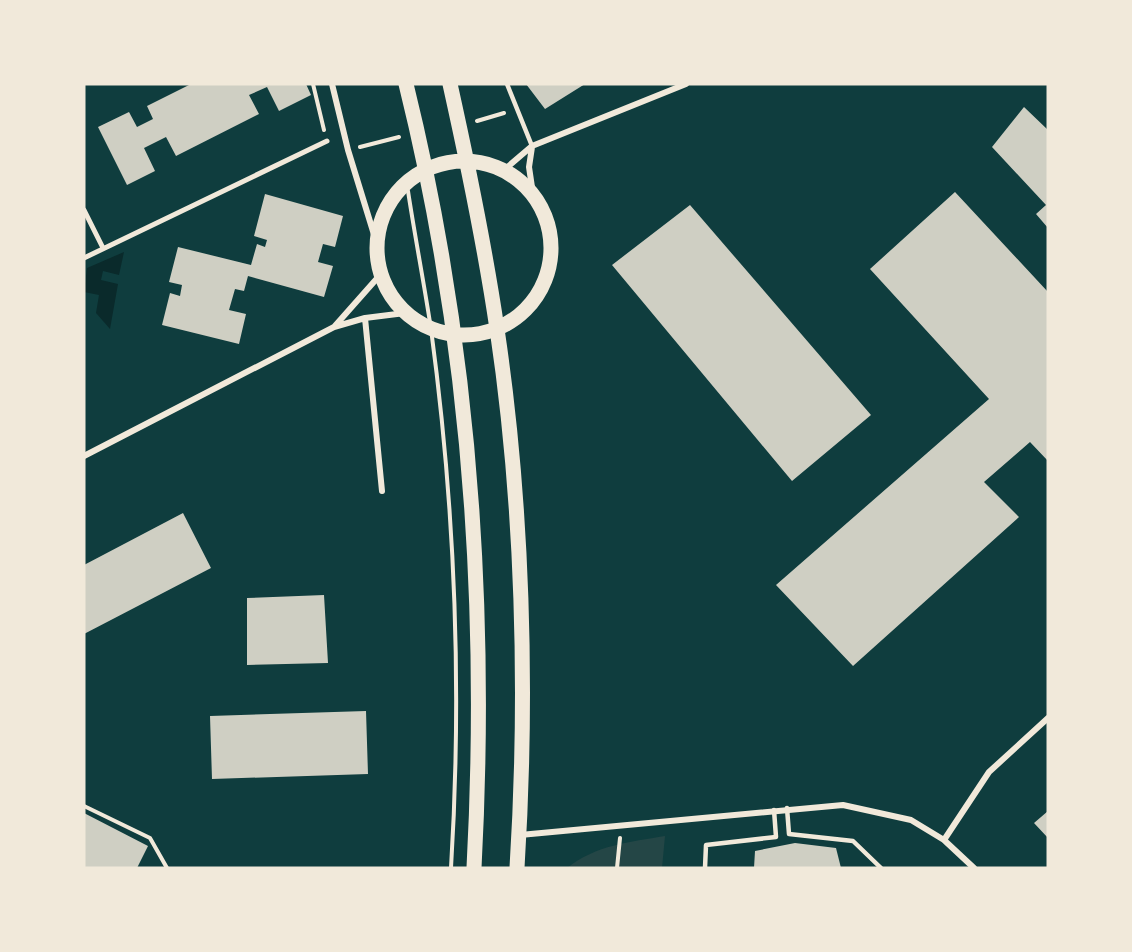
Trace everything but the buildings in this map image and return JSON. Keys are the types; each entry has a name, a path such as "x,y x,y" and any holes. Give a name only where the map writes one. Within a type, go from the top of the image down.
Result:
{"main road":[{"path":"406,84 426,169 454,335 467,464 478,622 479,715 474,868"},
{"path":"450,84 497,329 512,462 520,609 517,868"},
{"path":"466,160 486,163 504,170 533,194 546,217 551,243 549,270 538,295 520,315 497,329 476,335 454,335 430,330 405,313 390,296 380,275 376,241 381,219 391,198 407,182 426,169 446,162 466,160"}],"street":[{"path":"332,84 348,150 376,241"},
{"path":"504,170 532,146 686,84"},
{"path":"84,258 327,141"},
{"path":"532,146 529,167 533,194"},
{"path":"84,210 103,248"},
{"path":"334,327 380,275"},
{"path":"84,456 334,327 365,318 405,313"},
{"path":"365,318 382,491"},
{"path":"944,840 989,772 1048,718"},
{"path":"519,836 787,808 843,805 911,820 944,840 974,868"}],"lane":[{"path":"507,84 532,146"},
{"path":"787,808 789,834 853,841 882,868"},
{"path":"705,868 706,845 776,837 774,810"}],"path":[{"path":"313,84 327,141"},
{"path":"399,126 403,148"},
{"path":"407,182 430,330 447,491 455,643 451,868"},
{"path":"84,806 150,838 167,868"},
{"path":"617,868 620,825"}],"shaded area":[{"path":"124,252 119,275 103,271 101,280 118,284 110,329 96,313 99,295 84,292 87,268"},
{"path":"665,836 662,868 567,868 602,849"}]}
